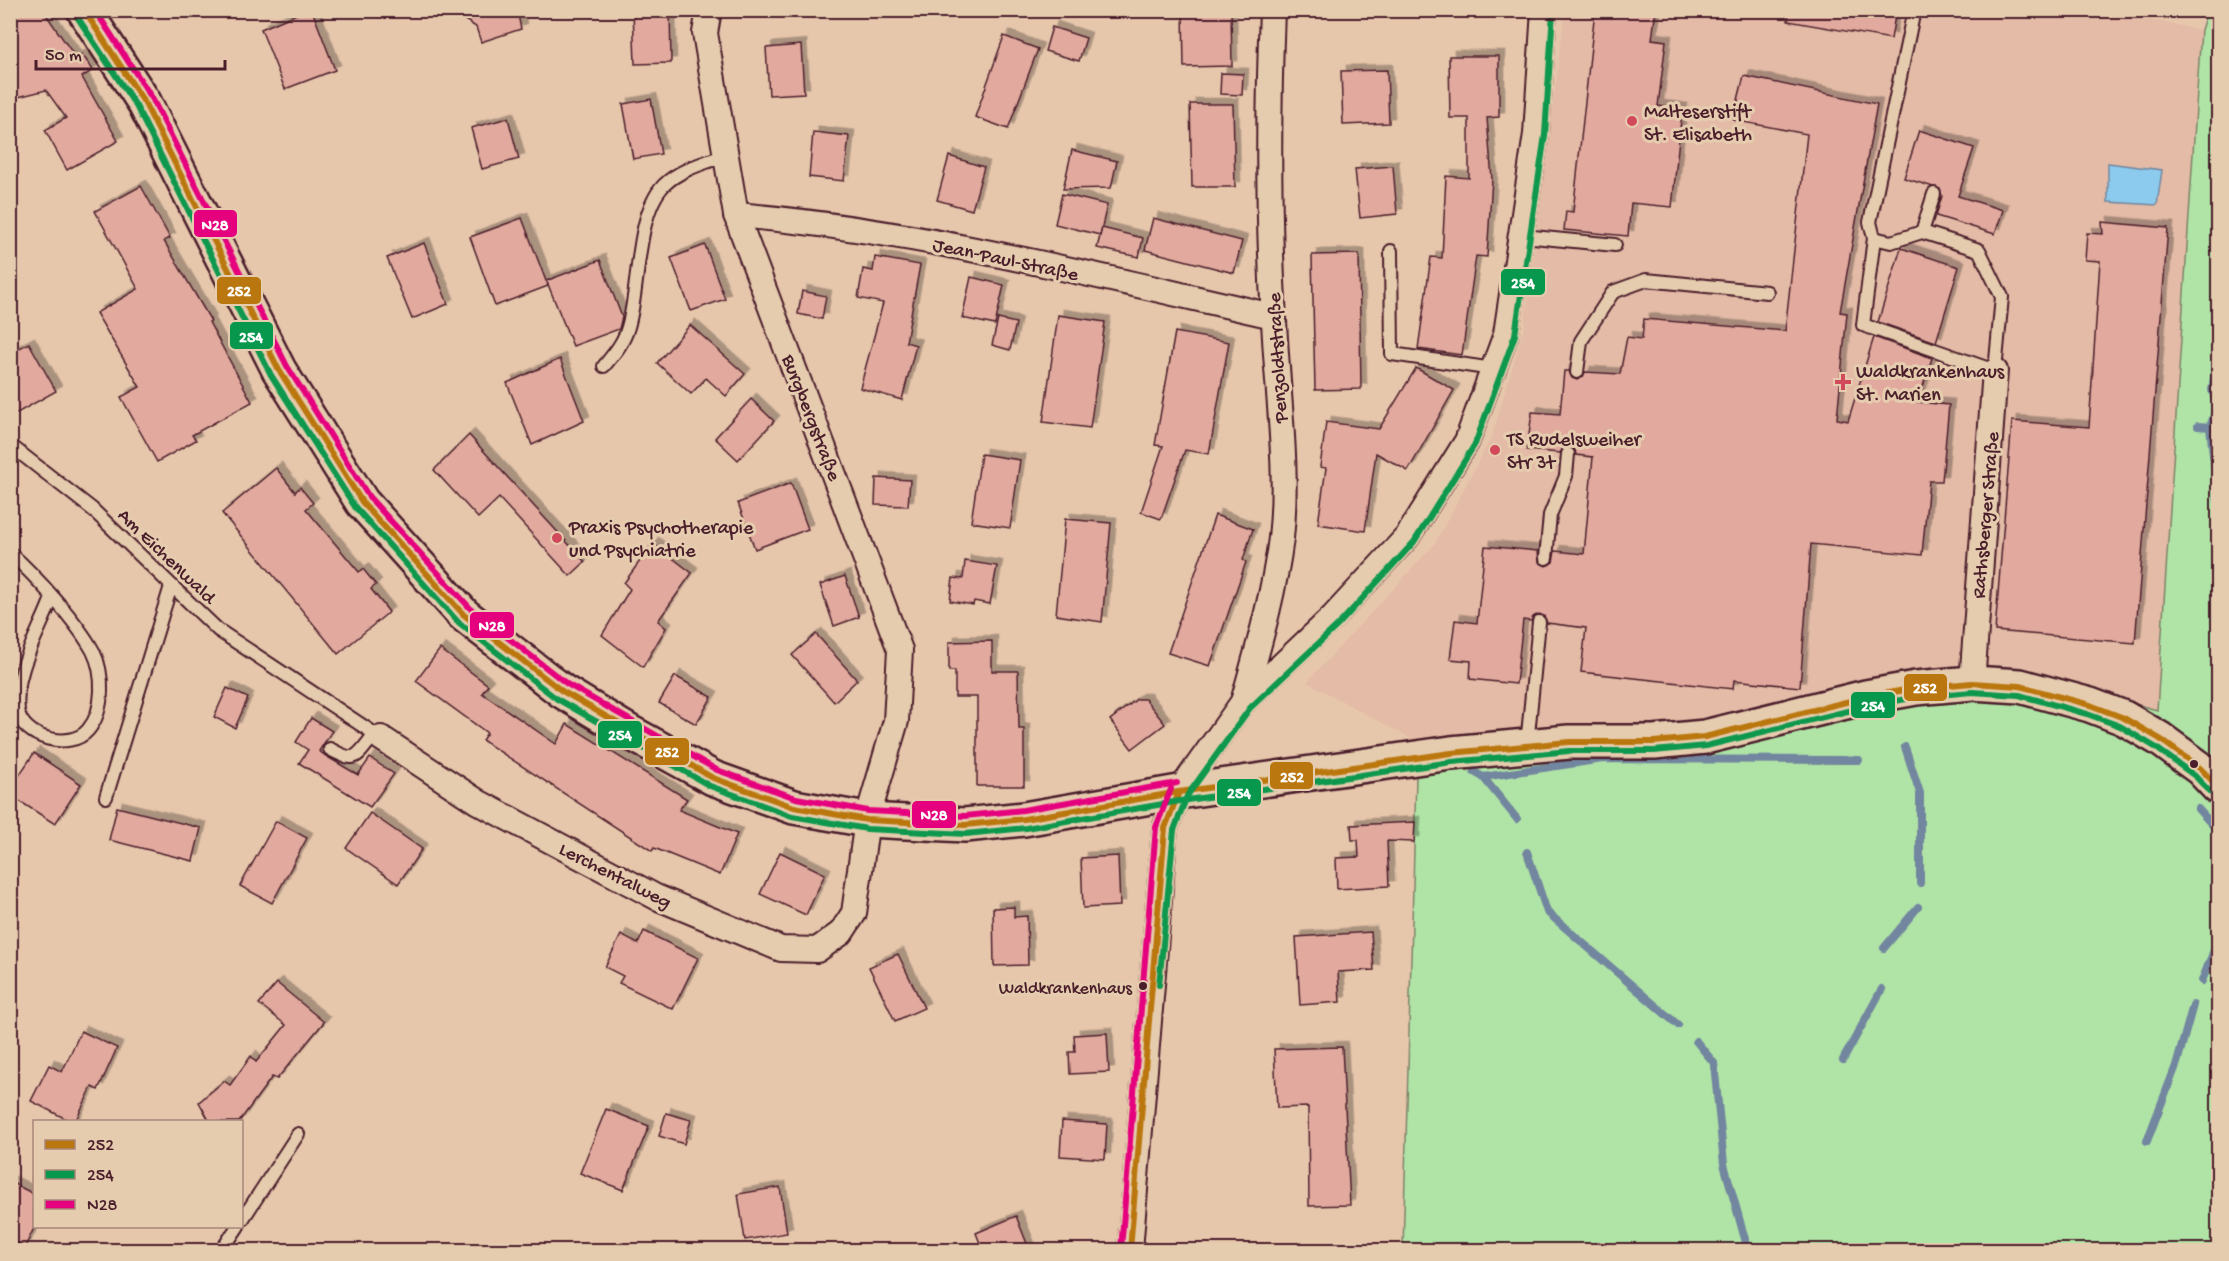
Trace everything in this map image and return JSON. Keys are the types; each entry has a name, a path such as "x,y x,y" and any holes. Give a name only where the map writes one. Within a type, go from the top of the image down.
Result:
{"street":[{"path":"84,10 144,102 290,389 362,502 464,615 562,691 631,733 713,778 794,807 867,820 965,825 1024,819 1179,792 1451,753 1569,742 1654,742 1705,737 1866,698 1916,688 1972,683 2020,686 2072,699 2124,718 2192,763 2218,788"},
{"name":"Burgbergstraße","path":"709,10 705,33 736,214 900,650 896,721 867,820"},
{"name":"Penzoldtstraße","path":"1243,702 1273,589 1281,537 1283,479 1273,316 1268,99 1272,10"},
{"path":"1130,1251 1165,828 1179,792 1243,702 1333,617 1407,537 1467,441 1506,334 1523,236 1536,134 1544,10"},
{"name":"Jean-Paul-Straße","path":"736,214 812,221 992,253 1273,316"},
{"name":"Rathsberger Straße","path":"1972,683 1995,371"},
{"name":"Lerchentalweg","path":"378,736 478,802 656,897 781,949 817,950 842,933 854,913 867,820"}],"lane":[{"path":"1914,10 1870,222 1874,238 1863,325 1995,371"},
{"path":"604,366 617,351 628,327 638,261 651,203 663,186 680,173 726,155"},
{"path":"1874,238 1891,242 1922,232 1934,194"},
{"name":"Rathsberger Straße","path":"1922,232 1979,250 2002,297 1995,371"},
{"path":"1523,236 1615,245"},
{"path":"1391,251 1392,354 1493,369"},
{"path":"1577,372 1581,341 1613,292 1646,280 1767,292"},
{"name":"Am Eichenwald","path":"10,445 92,509 218,630 304,687"},
{"path":"1546,558 1550,515 1566,476 1568,454"},
{"path":"10,553 52,598 92,651 100,670 100,700 96,718 87,732 72,741 53,741 36,735 18,715 17,695 20,677 52,598"},
{"path":"106,796 171,586"},
{"path":"1527,746 1539,622"},
{"name":"Lerchentalweg","path":"304,687 378,736"},
{"path":"330,749 347,759 356,757 378,736"},
{"path":"243,1219 298,1134"},
{"path":"222,1251 237,1228"}],"shaded area":[{"name":"Waldkrankenhaus St. Marien","path":"2103,10 2201,30 2158,710 2102,695 1417,742 1307,682 1434,545 1492,436 1524,328 1565,11"}],"green space":[{"path":"2207,11 2218,11 2218,1250 1403,1250 1417,742 1660,731 1826,698 2102,695 2157,710 2201,30"}],"water":[{"path":"2108,163 2162,170 2157,205 2108,202"}],"building":[{"path":"10,10 43,10 76,58 82,54 93,70 82,77 118,141 67,170 45,130 66,118 46,90 10,99"},
{"path":"306,10 312,10 335,70 285,89 261,29"},
{"path":"449,10 517,10 521,29 481,42 476,27"},
{"path":"633,10 670,10 671,63 635,64"},
{"path":"1183,10 1231,10 1232,66 1184,67"},
{"name":"Malteserstift St. Elisabeth","path":"1595,10 1656,10 1652,39 1666,41 1658,106 1682,109 1672,207 1631,203 1628,236 1564,230 1566,211 1573,212"},
{"path":"1789,10 1896,10 1891,39 1788,21"},
{"path":"1052,27 1086,38 1079,61 1045,51"},
{"path":"1004,36 1038,49 1008,129 975,117"},
{"path":"801,45 804,93 769,95 766,48"},
{"path":"1449,56 1499,56 1499,117 1487,118 1492,179 1487,257 1476,256 1462,355 1418,349 1431,257 1442,258 1446,176 1469,178 1469,118 1450,118"},
{"path":"1387,70 1389,123 1343,125 1341,71"},
{"path":"1221,73 1243,74 1242,95 1220,94"},
{"path":"1744,76 1877,104 1840,312 1847,313 1837,419 1848,421 1874,337 1932,358 1918,402 1949,405 1942,481 1929,481 1922,555 1811,544 1800,687 1734,680 1733,689 1581,672 1586,628 1547,623 1544,616 1539,614 1531,621 1523,620 1516,684 1470,679 1471,661 1450,659 1455,620 1477,623 1485,546 1538,551 1539,562 1546,566 1553,562 1555,551 1584,554 1593,457 1576,455 1575,450 1569,446 1564,447 1560,453 1527,450 1532,412 1560,414 1564,371 1569,371 1572,378 1577,380 1583,377 1585,372 1620,374 1627,337 1642,339 1644,319 1785,331 1807,134 1733,120"},
{"path":"651,99 661,154 633,159 623,104"},
{"path":"1190,104 1233,104 1235,187 1192,187"},
{"path":"508,118 519,159 482,169 471,128"},
{"path":"1919,130 1974,148 1958,196 2003,210 1995,234 1936,216 1942,196 1940,189 1904,178"},
{"path":"813,132 849,136 844,181 809,177"},
{"path":"1072,150 1117,161 1111,188 1063,189"},
{"path":"949,156 984,167 972,210 937,200"},
{"path":"1393,166 1397,214 1360,218 1355,169"},
{"path":"141,186 170,238 164,241 211,321 209,322 252,402 192,435 196,440 157,462 121,397 140,387 96,313 138,289 95,211"},
{"path":"1062,194 1107,205 1100,235 1055,224"},
{"path":"522,218 546,281 600,260 622,317 619,329 573,346 547,282 548,286 495,306 470,237"},
{"path":"1153,218 1242,241 1234,273 1145,250"},
{"path":"2102,222 2168,228 2135,643 1995,631 2012,421 2089,427 2100,261 2085,260 2087,233 2103,234"},
{"path":"1102,228 1143,238 1139,257 1097,248"},
{"path":"424,243 448,304 412,319 387,258"},
{"path":"705,245 725,299 691,311 671,258"},
{"path":"1901,248 1959,267 1936,342 1878,322"},
{"path":"1359,254 1361,389 1315,390 1312,255"},
{"path":"875,257 920,265 906,342 916,345 902,400 860,388 883,303 858,298 863,269 873,271"},
{"path":"971,277 1004,285 995,325 962,318"},
{"path":"802,291 826,296 822,319 798,314"},
{"path":"1058,315 1105,322 1090,428 1043,422"},
{"path":"998,319 1016,323 1010,350 992,345"},
{"path":"690,325 745,374 726,396 706,378 691,394 657,363"},
{"path":"1175,332 1229,342 1209,454 1185,450 1161,519 1141,512 1163,446 1155,445"},
{"path":"29,343 56,391 10,417 10,353"},
{"path":"560,359 584,421 532,445 507,383"},
{"path":"1416,368 1454,390 1408,471 1376,453 1365,531 1318,524 1326,468 1320,467 1326,422 1379,429"},
{"path":"751,399 774,421 738,460 715,438"},
{"path":"469,435 585,562 570,576 499,498 478,518 434,470"},
{"path":"981,454 1020,460 1010,528 971,522"},
{"path":"276,468 295,492 300,487 313,503 306,509 359,572 363,569 376,585 371,589 389,612 338,654 222,513"},
{"path":"876,478 910,480 908,506 875,505"},
{"path":"791,483 808,529 755,549 738,503"},
{"path":"1215,515 1253,529 1243,560 1246,562 1210,666 1168,653"},
{"path":"1065,519 1111,523 1102,622 1056,615"},
{"path":"653,543 692,573 658,621 666,628 643,667 602,635 630,589 624,583"},
{"path":"965,561 997,566 990,604 974,601 973,605 950,601 953,578 963,579"},
{"path":"845,576 859,617 834,626 820,585"},
{"path":"816,634 857,680 834,702 792,655"},
{"path":"992,641 992,671 1018,671 1019,729 1024,729 1024,786 977,786 977,697 955,697 955,671 949,671 949,642"},
{"path":"440,649 488,685 482,693 556,744 567,724 687,799 679,810 737,834 720,875 654,848 652,851 482,740 487,733 416,681"},
{"path":"675,676 712,697 696,724 659,703"},
{"path":"227,688 248,698 235,728 214,717"},
{"path":"1137,699 1145,699 1165,724 1132,749 1110,720"},
{"path":"311,718 332,731 319,751 326,756 358,775 370,758 394,774 370,807 299,763 308,750 296,742"},
{"path":"34,753 81,784 55,824 10,795 10,789"},
{"path":"117,807 201,828 193,861 109,840"},
{"path":"370,813 422,849 398,884 346,848"},
{"path":"276,821 307,838 272,903 240,886"},
{"path":"1415,822 1414,842 1387,841 1389,886 1337,889 1336,858 1359,857 1358,840 1352,840 1351,825"},
{"path":"780,852 825,874 806,915 760,894"},
{"path":"1118,856 1120,906 1083,908 1081,858"},
{"path":"1014,907 1014,917 1027,916 1028,965 994,966 993,908"},
{"path":"644,931 698,958 673,1009 619,983 623,976 605,967 621,935 638,944"},
{"path":"1371,932 1374,970 1338,972 1340,1002 1300,1005 1296,937"},
{"path":"898,954 924,1008 895,1021 869,967"},
{"path":"277,983 324,1022 277,1079 272,1077 240,1120 209,1120 199,1102 224,1081 230,1085 251,1056 256,1062 286,1025 259,1004"},
{"path":"81,1031 117,1048 98,1090 92,1087 76,1120 68,1120 31,1101 49,1065 62,1072"},
{"path":"1107,1033 1109,1072 1070,1074 1069,1052 1075,1052 1074,1035"},
{"path":"1342,1047 1350,1205 1309,1206 1308,1107 1277,1108 1274,1049"},
{"path":"606,1109 649,1126 623,1190 580,1173"},
{"path":"666,1113 691,1120 684,1144 659,1136"},
{"path":"1062,1121 1107,1124 1105,1159 1060,1156"},
{"path":"10,1182 33,1194 34,1228 25,1247 10,1240"},
{"path":"780,1187 787,1233 745,1240 738,1194"},
{"path":"1016,1216 1030,1251 983,1251 976,1233"}],"waterway":[{"path":"2218,354 2212,390 2217,406 2210,427 2218,501"},
{"path":"2198,426 2210,427"},
{"path":"1905,747 1920,793 1920,883"},
{"path":"1474,772 1483,777 1603,759 1859,760"},
{"path":"1483,777 1517,819"},
{"path":"2198,809 2218,831"},
{"path":"1527,852 1547,912 1678,1025"},
{"path":"1884,948 1918,907"},
{"path":"2202,981 2218,940"},
{"path":"1843,1060 1882,989"},
{"path":"2147,1141 2177,1063 2193,1005"},
{"path":"1696,1041 1714,1063 1724,1164 1748,1250"}],"transit line":[{"name":"252","path":"84,10 144,102 279,370 362,502 464,615 562,691 713,778 794,807 867,820 965,825 1024,819 1179,792 1451,753 1569,742 1654,742 1705,737 1866,697 1916,688 1972,683 2020,686 2090,705 2124,718 2160,739 2201,769 2218,787"},
{"name":"N28","path":"95,10 152,98 287,366 369,497 470,608 567,684 717,770 796,798 868,811 965,816 1023,810 1177,783"},
{"name":"254","path":"1159,985 1174,830 1187,796 1250,708 1339,624 1414,542 1475,444 1515,335 1545,135 1553,11"},
{"name":"254","path":"76,15 136,106 271,375 355,507 458,622 557,699 710,786 792,816 867,829 966,834 1026,828 1180,801 1452,762 1569,751 1654,751 1706,746 1868,706 1917,697 1972,692 2019,695 2120,726 2155,747 2195,776 2211,793"},
{"name":"N28","path":"1121,1249 1156,827 1171,789"},
{"name":"252","path":"1130,1250 1165,828 1179,792"}],"place":[{"name":"Malteserstift St. Elisabeth","path":"1632,121"},
{"name":"Waldkrankenhaus St. Marien","path":"1843,382"},
{"name":"TS Rudelsweiher Str 3t","path":"1495,450"},
{"name":"Praxis Psychotherapie und Psychiatrie","path":"557,538"},
{"name":"Waldkrankenhaus","path":"1143,986"}]}
